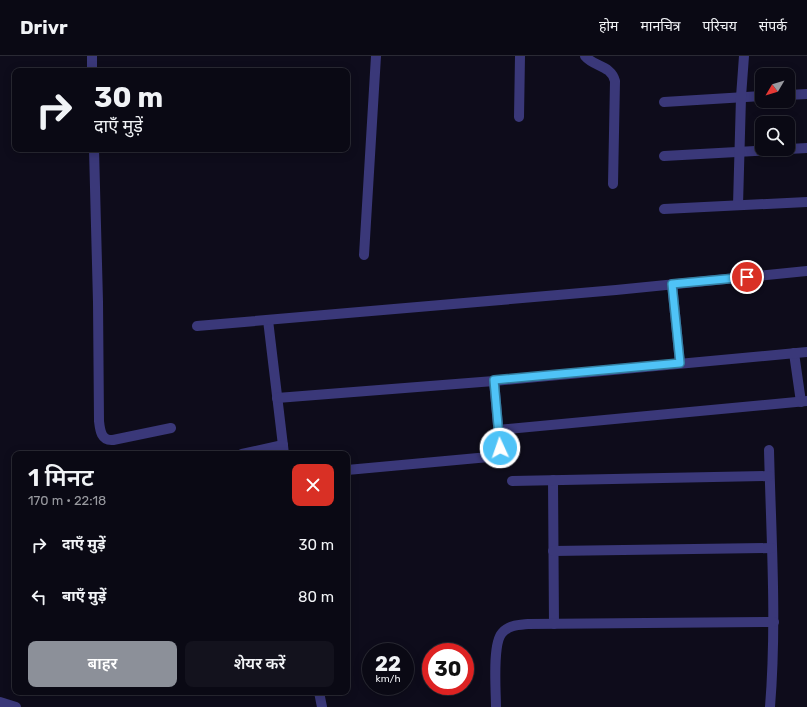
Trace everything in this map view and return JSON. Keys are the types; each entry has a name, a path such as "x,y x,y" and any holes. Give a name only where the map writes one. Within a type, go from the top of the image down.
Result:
{"street":[{"path":"92,56 92,68"},
{"path":"364,255 376,56"},
{"path":"519,118 520,56"},
{"path":"585,56 591,61 607,68 612,72 615,81 613,184"},
{"path":"738,204 744,56"},
{"path":"795,95 807,94"},
{"path":"664,102 755,96"},
{"path":"664,156 807,148"},
{"path":"94,152 99,421 101,432 103,438 108,441 171,428"},
{"path":"664,208 807,202"},
{"path":"197,326 807,271"},
{"path":"672,284 680,363"},
{"path":"267,451 284,449 268,320"},
{"path":"277,398 807,352"},
{"path":"498,430 804,402 794,353"},
{"path":"350,470 489,457 496,453 500,448 494,380"},
{"path":"768,450 774,622 770,707"},
{"path":"512,482 769,476"},
{"path":"553,480 554,624"},
{"path":"553,551 772,548"},
{"path":"496,707 496,645 501,634 512,626 528,624 774,622"},
{"path":"320,695 322,707"},
{"path":"0,702 16,707"}],"route":[{"path":"500,448 494,380 680,363 672,284 747,277"}]}
